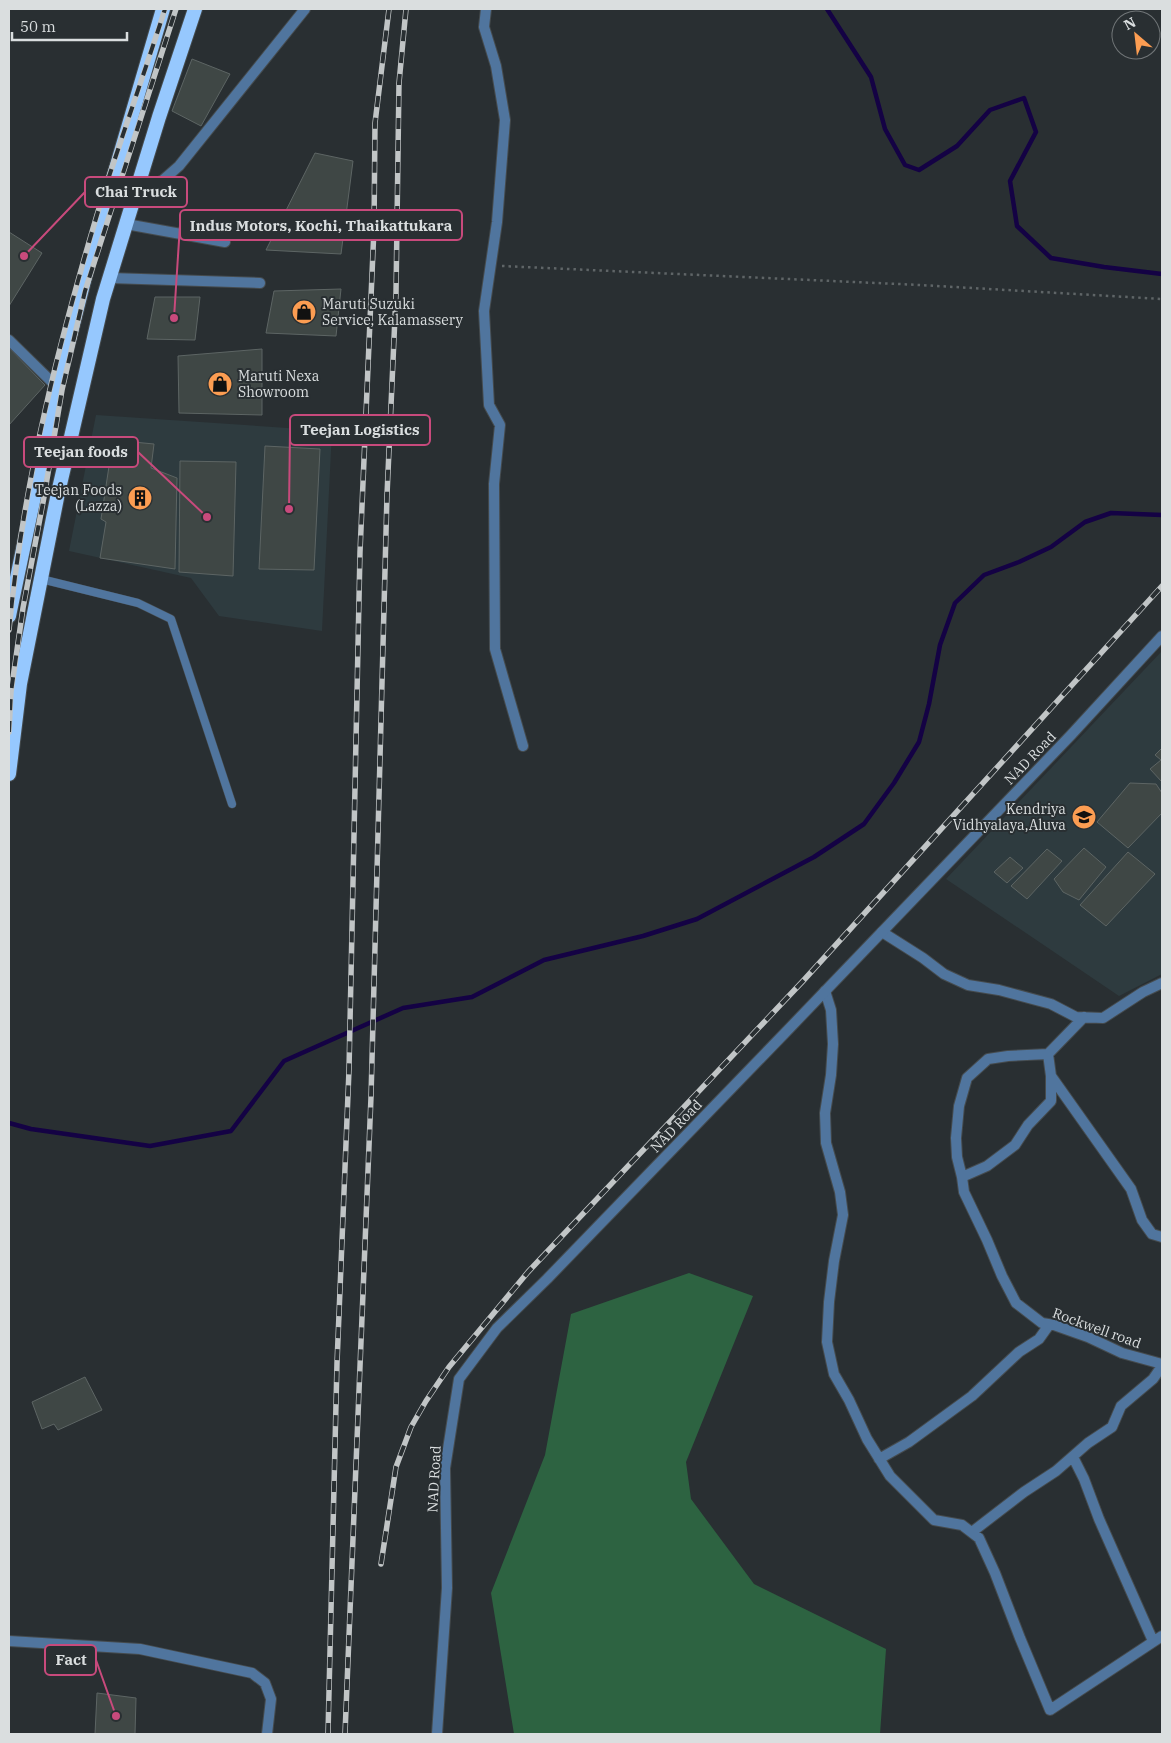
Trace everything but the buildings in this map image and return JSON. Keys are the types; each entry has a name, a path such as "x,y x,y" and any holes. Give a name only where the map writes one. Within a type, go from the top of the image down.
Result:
{"highway":[{"path":"9,616 57,387 90,257 163,9"},
{"path":"9,774 20,684 58,493 103,300 159,117 195,9"}],"street":[{"path":"137,193 164,180 179,166 305,9"},
{"path":"486,9 484,27 496,66 504,120 497,222 484,311 489,405 500,425 494,484 495,649 523,746"},
{"path":"126,224 225,242"},
{"path":"110,278 260,283"},
{"path":"9,340 57,387"},
{"name":"NAD Road","path":"437,1734 447,1588 446,1468 459,1379 497,1328 548,1279 882,932 1071,735 1162,636"},
{"path":"882,932 944,974 968,985 999,990 1051,1004 1076,1017 1103,1018 1143,992 1162,983"},
{"path":"825,991 831,1010 833,1044 831,1076 825,1113 826,1143 840,1192 843,1215 834,1261 829,1302 827,1342 834,1374 849,1400 867,1439 890,1476 934,1520 962,1525 980,1538 1050,1710 1158,1638 1098,1520 1084,1479 1073,1456"},
{"path":"962,1177 987,1166 1015,1146 1028,1125 1051,1101 1051,1076 1048,1054 1084,1017"},
{"name":"Rockwell road","path":"1048,1054 988,1059 967,1078 959,1106 956,1138 957,1157 964,1192 1016,1303 1042,1323 1088,1337 1122,1353 1162,1365"},
{"path":"1051,1076 1131,1188 1142,1220 1152,1234 1162,1237"},
{"path":"879,1459 909,1442 972,1396 1019,1352 1039,1338 1049,1324"},
{"path":"972,1532 1024,1492 1056,1471 1088,1443 1112,1427 1121,1406 1153,1379 1162,1365"},
{"path":"9,1641 140,1649 252,1673 265,1683 272,1699 267,1734"}],"lane":[{"path":"41,579 138,603 171,619 232,804"}],"path":[{"path":"490,266 920,285 1162,299"}],"shaded area":[{"path":"96,415 332,431 322,631 219,616 191,578 69,551"},
{"name":"Kendriya Vidhyalaya,Aluva","path":"1162,651 1162,974 1119,996 946,879"}],"green space":[{"path":"689,1273 753,1296 686,1462 691,1499 754,1584 886,1649 880,1734 514,1734 491,1593 545,1455 571,1314"}],"waterway":[{"path":"827,9 871,77 885,129 905,165 919,170 957,146 990,110 1024,98 1036,132 1010,181 1017,226 1051,258 1162,274"},
{"path":"9,1123 31,1129 150,1146 231,1131 284,1061 403,1008 472,997 544,960 643,936 697,919 814,857 864,824 894,783 919,742 929,704 940,645 955,603 984,575 1019,562 1051,547 1085,522 1111,513 1162,515"}],"railway":[{"path":"9,630 24,520 45,410 58,356 103,195 165,9"},
{"path":"9,732 11,692 23,608 62,390 85,291 176,9"},
{"path":"328,1734 337,1363 349,1070 360,552 374,228 375,123 389,9"},
{"path":"345,1734 371,1097 387,495 396,294 399,83 406,9"},
{"path":"381,1564 396,1467 411,1427 449,1367 528,1272 803,981 1162,586"}],"place":[{"name":"Chai Truck","path":"24,256"},
{"name":"Maruti Suzuki Service, Kalamassery","path":"304,312"},
{"name":"Indus Motors, Kochi, Thaikattukara","path":"174,318"},
{"name":"Maruti Nexa Showroom","path":"220,384"},
{"name":"Teejan Foods (Lazza)","path":"140,498"},
{"name":"Teejan Logistics","path":"289,509"},
{"name":"Teejan foods","path":"207,517"},
{"name":"Kendriya Vidhyalaya,Aluva","path":"1084,817"},
{"name":"Fact","path":"116,1716"}]}
